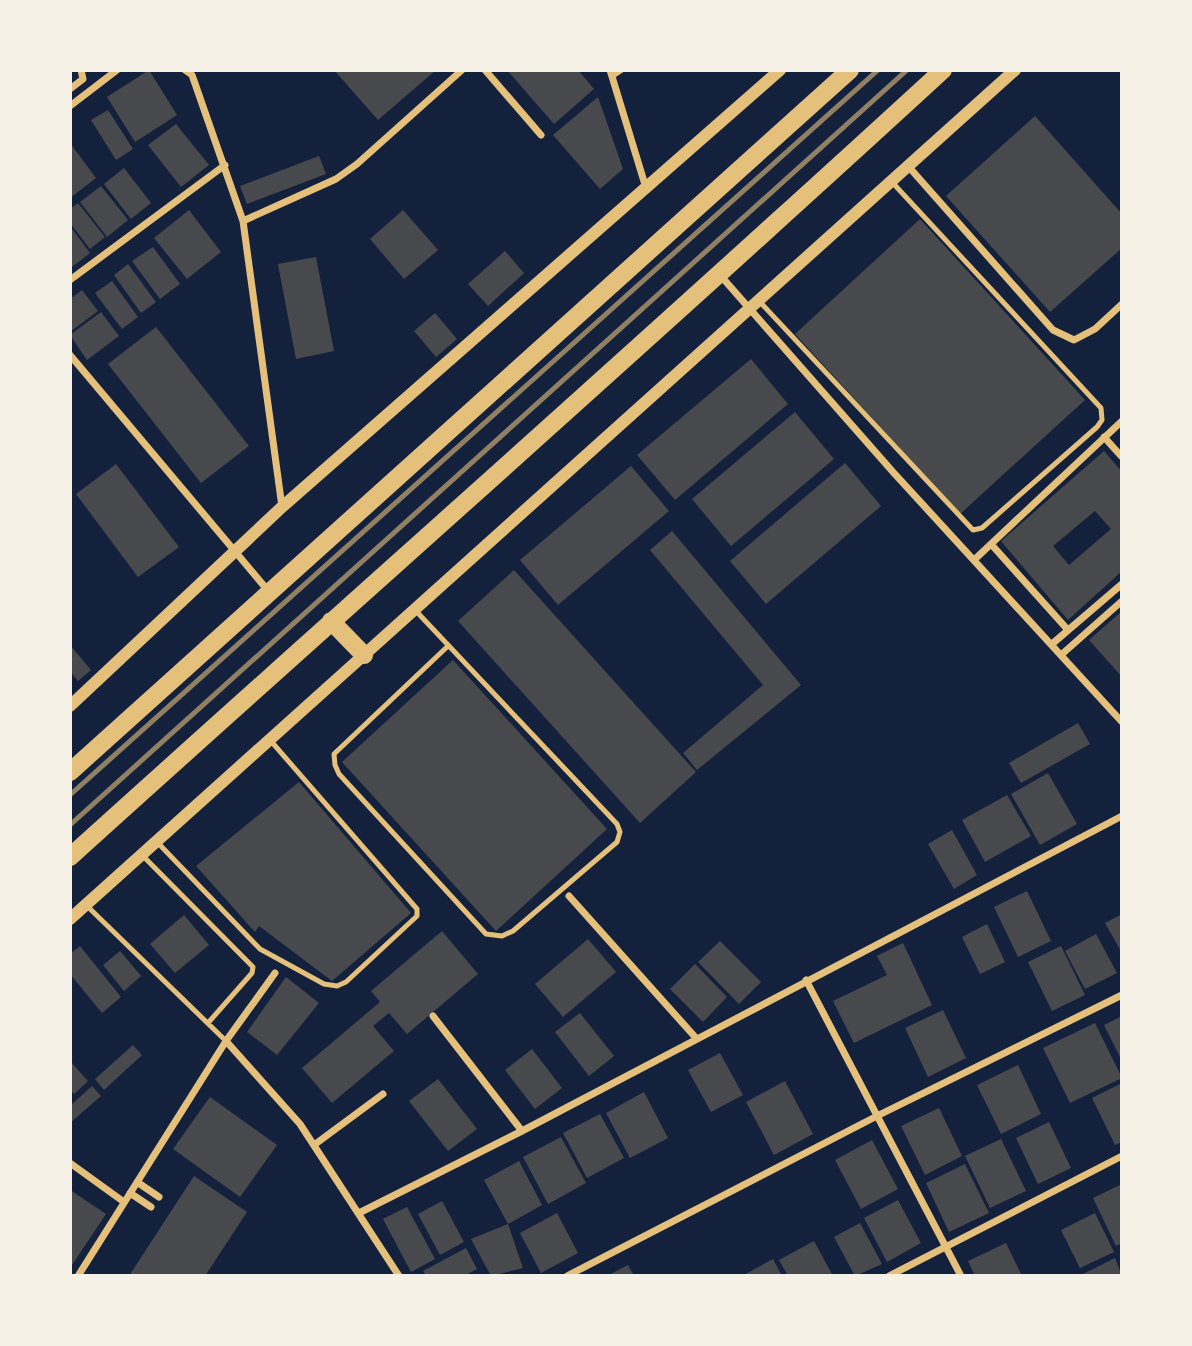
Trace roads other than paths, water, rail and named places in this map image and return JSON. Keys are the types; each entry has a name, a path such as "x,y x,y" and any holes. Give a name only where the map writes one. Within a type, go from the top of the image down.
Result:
{"highway":[{"path":"70,772 850,70"},
{"path":"70,857 720,275 943,70"},
{"path":"331,621 364,655"}],"street":[{"path":"70,89 83,79 81,70"},
{"path":"70,106 105,74 117,70"},
{"path":"185,70 193,73 243,220 282,507"},
{"path":"243,220 336,179 357,164 462,70"},
{"path":"485,70 541,135"},
{"path":"70,706 282,507 780,70"},
{"path":"70,919 1015,70"},
{"path":"612,73 646,188"},
{"path":"70,280 225,165"},
{"path":"908,166 1053,330 1074,341 1095,329 1122,304"},
{"path":"720,275 753,305 974,560 1122,722"},
{"path":"70,355 270,593"},
{"path":"974,560 1122,421"},
{"path":"1104,438 1122,457"},
{"path":"990,544 1068,630"},
{"path":"1052,644 1122,584"},
{"path":"1061,654 1122,601"},
{"path":"359,1213 522,1131 1122,816"},
{"path":"569,896 696,1038"},
{"path":"78,1276 226,1041 275,973"},
{"path":"806,980 961,1276"},
{"path":"567,1276 879,1115 1122,995"},
{"path":"433,1016 522,1131"},
{"path":"226,1041 300,1124 399,1276"},
{"path":"314,1146 383,1094"},
{"path":"889,1276 1122,1156"},
{"path":"70,1163 124,1202"},
{"path":"137,1182 159,1197"},
{"path":"131,1194 151,1207"}],"lane":[{"path":"612,73 622,70"},
{"path":"753,305 973,530 982,528 1097,426 1102,420 1101,408 891,181"},
{"path":"415,610 617,824 620,832 618,842 513,931 502,936 486,934 339,774 334,759 334,754 448,646"},
{"path":"157,841 260,949 324,984 337,986 346,982 417,916 414,904 270,740"},
{"path":"141,855 253,967 252,973 208,1023"},
{"path":"86,905 226,1041"},
{"path":"275,973 282,963"}],"railway":[{"path":"70,795 878,70"},
{"path":"70,825 907,70"}]}
